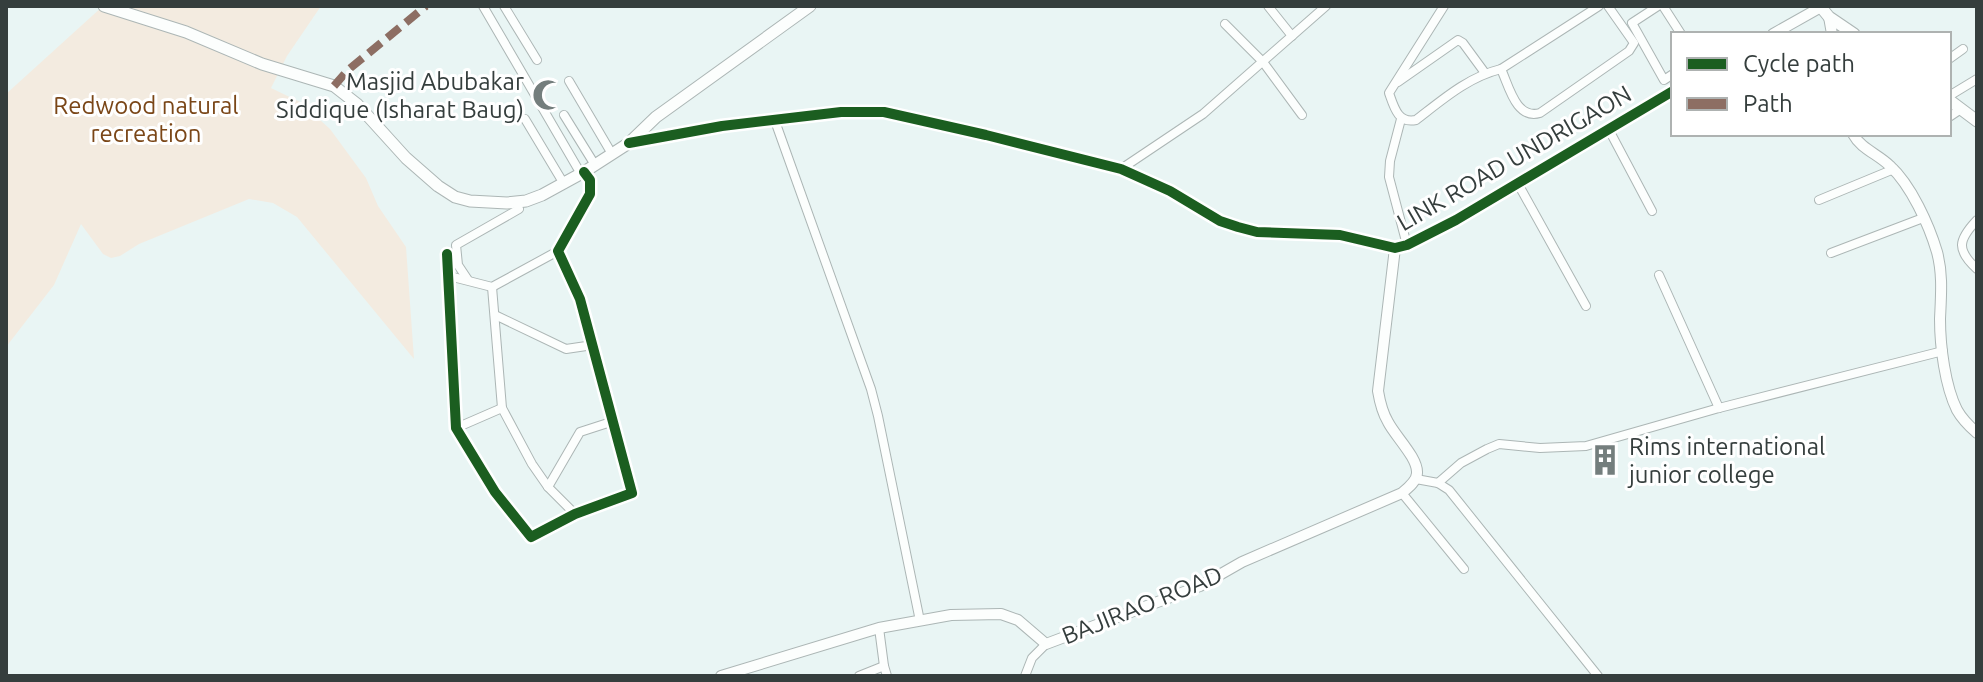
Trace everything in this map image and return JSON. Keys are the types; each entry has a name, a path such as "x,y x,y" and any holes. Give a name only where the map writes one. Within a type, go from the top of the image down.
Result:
{"main road":[{"path":"104,6 186,32 262,64 334,86 357,104 422,173 455,197 507,203 542,195 583,173 629,143 656,117 810,6"},
{"path":"1821,6 1829,17 1851,32"},
{"path":"1951,100 1977,121"}],"street":[{"path":"449,276 492,287 558,251 590,194 590,180 483,6"},
{"path":"504,6 537,60"},
{"path":"1268,6 1292,36"},
{"path":"1121,169 1203,114 1326,6"},
{"path":"1444,6 1389,93 1395,111 1408,122 1416,120 1457,89 1485,73 1501,69 1599,6"},
{"path":"1501,69 1516,104 1525,113 1533,116 1540,113 1629,51 1634,43 1608,6"},
{"path":"1671,75 1664,80 1632,23 1661,6 1680,32"},
{"path":"1776,32 1821,6"},
{"path":"1829,17 1832,32"},
{"path":"1225,24 1263,62 1302,115"},
{"path":"1394,85 1458,40 1485,73"},
{"path":"1951,58 1963,49"},
{"path":"1951,97 1977,79"},
{"path":"569,81 612,154"},
{"name":"LINK ROAD UNDRIGAON","path":"629,143 722,126 841,112 884,112 1121,169 1170,191 1220,221 1238,227 1267,232 1340,235 1395,248 1456,220 1671,92"},
{"path":"1951,116 1961,109"},
{"path":"564,115 595,165"},
{"path":"525,119 564,184"},
{"path":"1401,119 1389,177 1407,245"},
{"path":"775,121 875,403 920,621"},
{"path":"1608,128 1652,211"},
{"path":"1854,136 1894,169 1912,196 1936,249 1941,268 1940,331 1943,351 1956,409 1977,433"},
{"path":"1819,200 1894,169"},
{"path":"1517,182 1586,306"},
{"path":"469,281 458,265 456,245 519,209"},
{"path":"1831,253 1923,218"},
{"path":"1977,220 1963,237 1962,252 1977,269"},
{"path":"1395,248 1378,391 1381,409 1416,464 1416,479 1438,483 1449,490 1598,676"},
{"path":"447,254 456,428 495,492 531,537 575,514 632,493 580,299 558,251"},
{"path":"1659,275 1719,408"},
{"path":"492,287 502,408 532,464 548,487 575,514"},
{"path":"495,315 566,349 593,345"},
{"path":"1438,483 1461,463 1499,444 1540,448 1586,446 1719,408 1943,351"},
{"path":"456,428 502,408"},
{"path":"548,487 580,432 614,421"},
{"name":"BAJIRAO ROAD","path":"721,676 747,673 879,628 951,615 1001,614 1018,620 1046,644 1200,586 1242,562 1402,493 1416,479"},
{"path":"1402,493 1464,569"},
{"path":"879,628 887,676"},
{"path":"1025,676 1032,658 1046,644"},
{"path":"859,676 884,666"}],"green space":[{"name":"Redwood natural recreation","path":"103,6 321,6 287,56 271,88 300,102 330,129 366,178 378,206 406,247 414,359 297,217 273,203 249,199 111,258 103,254 81,224 54,285 6,347 6,94"}],"marked path":[{"path":"334,86 348,70 426,6"}],"cycle path":[{"path":"629,143 722,126 841,112 884,112 1121,169 1170,191 1220,221 1238,227 1257,232 1340,235 1395,248 1456,220 1671,92"},
{"path":"447,254 456,428 495,492 531,537 575,514 632,493 580,299 558,251 590,194 590,180 584,172"}],"place":[{"name":"Masjid Abubakar Siddique (Isharat Baug)","path":"548,95"},
{"name":"Rims international junior college","path":"1605,460"}]}
